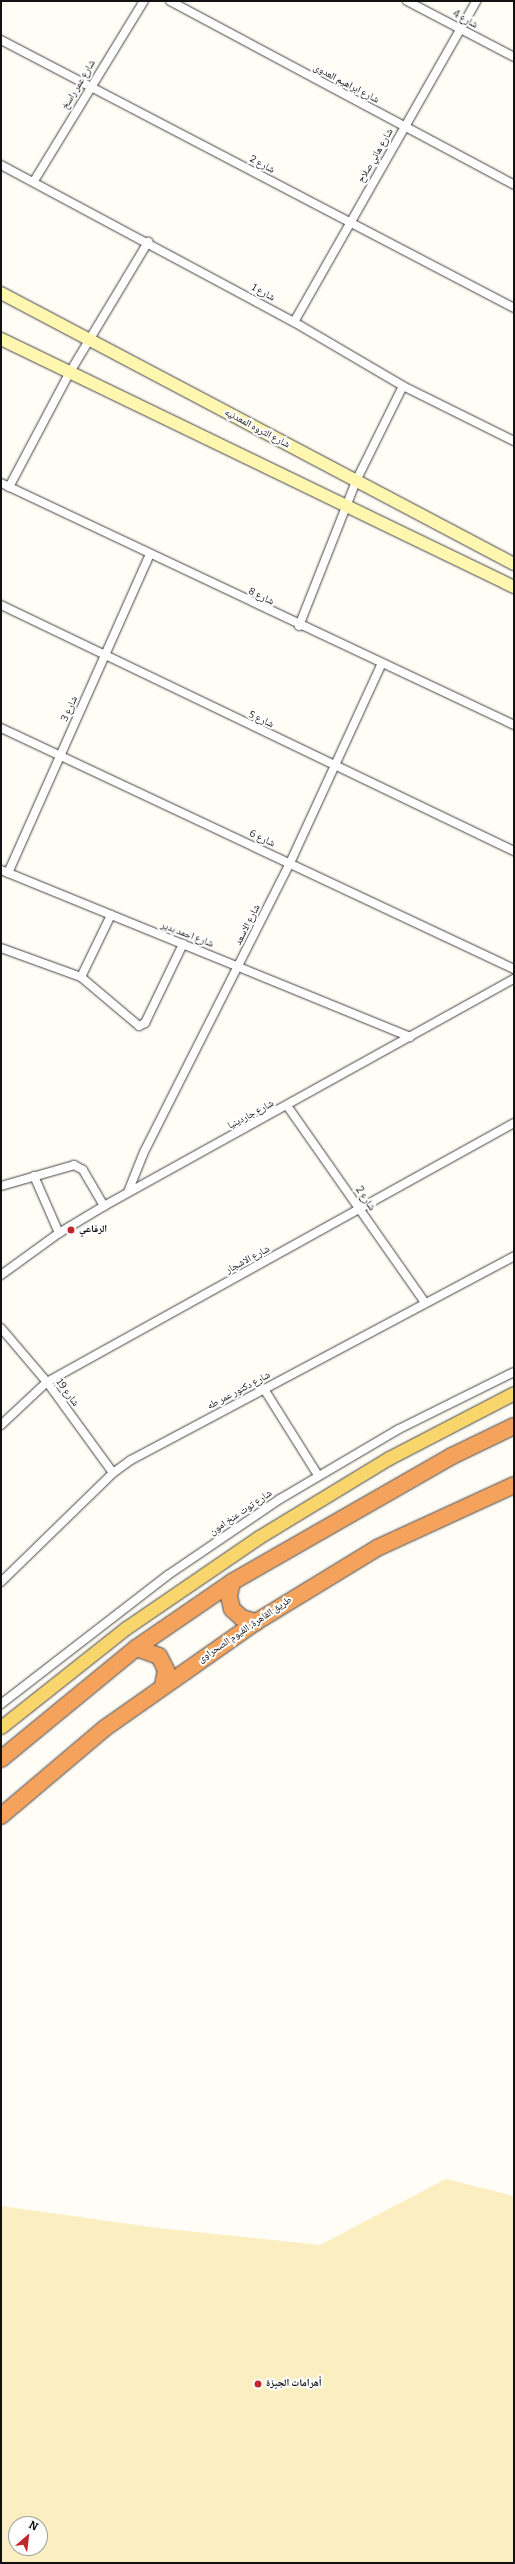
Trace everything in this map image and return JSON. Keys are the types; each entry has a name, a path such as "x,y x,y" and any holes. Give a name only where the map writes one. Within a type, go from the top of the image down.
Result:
{"highway":[{"path":"1,1759 136,1648 232,1582 452,1456 514,1426"},
{"name":"طريق القاهرة, الفيوم الصحراوى","path":"1,1816 94,1737 163,1686 256,1622 377,1548 514,1485"},
{"path":"232,1582 229,1596 232,1609 242,1618 256,1622"},
{"path":"136,1648 159,1656 166,1670 163,1686"}],"main road":[{"path":"1,1727 126,1628 259,1537 395,1455 514,1393"}],"street":[{"name":"شارع عمر راسخ","path":"34,181 89,86 144,1"},
{"name":"شارع ابراهيم العدوى","path":"170,1 514,184"},
{"name":"شارع 4","path":"407,1 514,57"},
{"name":"شارع هاني صلاح","path":"294,322 349,222 405,127 476,1"},
{"name":"شارع 2","path":"1,40 514,308"},
{"name":"شارع 1","path":"1,165 148,242 294,322 403,386 514,441"},
{"path":"5,485 89,339 148,242"},
{"name":"شارع الثروه المعدنيه","path":"1,293 514,564"},
{"path":"1,339 345,508 514,587"},
{"path":"299,626 356,481 403,386"},
{"name":"شارع 8","path":"5,485 380,665 514,725"},
{"name":"شارع 3","path":"4,871 61,754 150,554"},
{"name":"شارع 5","path":"1,605 104,657 514,851"},
{"name":"شارع الاسعد","path":"128,1192 144,1152 290,863 335,767 380,665"},
{"name":"شارع 6","path":"1,728 61,754 514,969"},
{"name":"شارع احمد بدير","path":"4,871 410,1037"},
{"path":"81,976 111,915"},
{"path":"1,948 81,976 137,1026 142,1026 183,944"},
{"name":"شارع جاردينيا","path":"1,1275 59,1233 128,1192 288,1106 514,979"},
{"name":"شارع 2","path":"288,1106 425,1303"},
{"name":"شارع الاشجار","path":"1,1425 46,1382 360,1211 514,1123"},
{"path":"1,1186 69,1165 79,1167 104,1206"},
{"path":"34,1176 59,1233"},
{"name":"شارع دكتور عمر طه","path":"1,1582 113,1473 153,1448 514,1256"},
{"name":"شارع 19","path":"1,1328 46,1382 113,1473"},
{"name":"شارع توت عنخ امون","path":"2,1700 180,1566 318,1475 406,1425 514,1372"},
{"path":"264,1389 318,1475"}],"sand":[{"name":"أهرامات الجيزة","path":"446,2179 514,2196 514,2563 1,2563 1,2206 158,2228 320,2245"}],"place":[{"name":"الرفاعي","path":"71,1230"},
{"name":"أهرامات الجيزة","path":"258,2384"}]}
